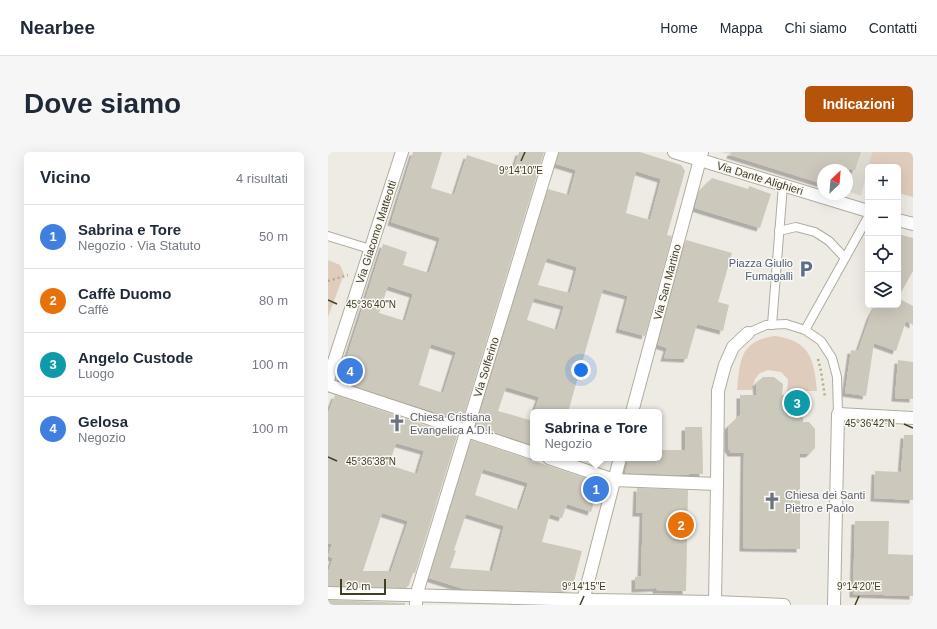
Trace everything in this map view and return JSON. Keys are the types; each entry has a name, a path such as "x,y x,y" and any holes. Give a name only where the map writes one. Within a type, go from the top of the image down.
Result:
{"street":[{"name":"Via Giacomo Matteotti","path":"328,380 402,152"},
{"name":"Via Solferino","path":"416,600 552,152"},
{"name":"Via Dante Alighieri","path":"674,152 701,156 783,185 865,209"},
{"name":"Via San Martino","path":"633,409 701,156"},
{"path":"901,221 913,224"},
{"path":"715,602 718,391 724,365 733,347 748,333"},
{"path":"328,384 530,452"},
{"path":"834,605 838,414 913,418"},
{"path":"558,461 614,480 717,484"},
{"path":"583,603 619,461"},
{"path":"328,593 416,600 583,603 715,602 784,605"}],"lane":[{"path":"772,325 783,185"},
{"path":"805,330 865,222"},
{"path":"779,231 796,228 815,232 829,241 845,258"},
{"path":"328,236 370,250"},
{"path":"748,333 766,325 786,324 805,330 821,341 832,358 837,377 838,414"}],"path":[{"path":"328,281 364,270"},
{"path":"816,354 821,371 825,398 838,414"}],"shaded area":[{"path":"721,152 872,152 869,164 865,164 865,180 861,196 853,193 853,164 817,164 817,182"},
{"path":"872,152 913,152 913,197 901,194 901,164 869,164"},
{"path":"328,260 340,265 344,274 328,317"},
{"path":"775,336 796,342 803,347 812,361 817,391 787,391 788,379 781,372 768,370 760,373 755,379 752,390 737,390 741,361 748,347 755,342"}],"building":[{"path":"413,152 442,152 431,188 454,195 467,155 513,170 519,152 544,152 462,421 339,381 383,244 407,252 403,265 429,273 440,238 391,222","holes":["388,286 413,294 405,321 379,313","431,344 456,352 443,393 419,385"]},
{"path":"559,152 640,152 681,165 685,171 667,235 672,236 645,336 619,329 628,296 603,289 569,409 535,409 539,397 506,387 498,411 530,420 530,444 476,426 548,189 569,195 576,170 556,164","holes":["636,171 661,179 650,220 626,213","547,258 577,267 570,293 538,285","534,298 564,306 557,330 527,320"]},
{"path":"731,152 861,152 855,170 853,170 853,164 817,164 817,182 730,155"},
{"path":"712,178 748,189 749,186 771,194 760,228 695,208 699,191"},
{"path":"901,235 913,238 913,271 901,293"},
{"path":"686,240 732,253 718,302 729,305 723,331 697,324 687,359 664,358 667,348 658,345"},
{"path":"901,300 913,306 913,325 906,321 896,351 874,343 866,396 845,393 851,350 858,351 870,316 874,308 901,308"},
{"path":"898,360 913,362 913,399 895,398"},
{"name":"Chiesa dei Santi Pietro e Paolo","path":"763,377 774,377 783,384 782,395 803,396 803,422 809,422 815,429 815,448 809,454 800,454 800,549 743,548 744,453 731,453 728,448 728,426 740,415 740,395 757,395 756,383"},
{"path":"335,395 457,436 415,573 413,573 409,585 406,588 328,586 328,572 333,558 328,556 332,544 328,543 328,413","holes":["396,443 424,451 417,474 389,465","382,513 408,521 391,571 363,571"]},
{"path":"685,427 702,427 703,474 625,473 628,461 662,461 662,450 685,450"},
{"path":"904,435 913,435 913,500 874,498 875,471 901,472"},
{"path":"471,440 530,460 530,461 600,483 591,512 567,504 562,518 550,514 542,542 582,551 573,585 564,592 464,589 429,578","holes":["483,469 528,483 519,510 475,495","466,514 504,526 492,571 450,568 456,551 454,550"]},
{"path":"637,488 688,490 686,591 656,590 656,588 635,589 635,577 641,576 643,513 636,513"},
{"path":"855,521 889,521 888,554 913,555 913,596 853,594"},
{"path":"328,600 405,603 405,605 328,605"}],"place":[{"name":"Piazza Giulio Fumagalli","path":"806,269"},
{"name":"Gelosa","path":"350,371"},
{"name":"Angelo Custode","path":"797,403"},
{"name":"Chiesa Cristiana Evangelica A.D.I.","path":"397,423"},
{"name":"Sabrina e Tore","path":"596,489"},
{"name":"Chiesa dei Santi Pietro e Paolo","path":"772,501"},
{"name":"Caffè Duomo","path":"681,525"}]}
